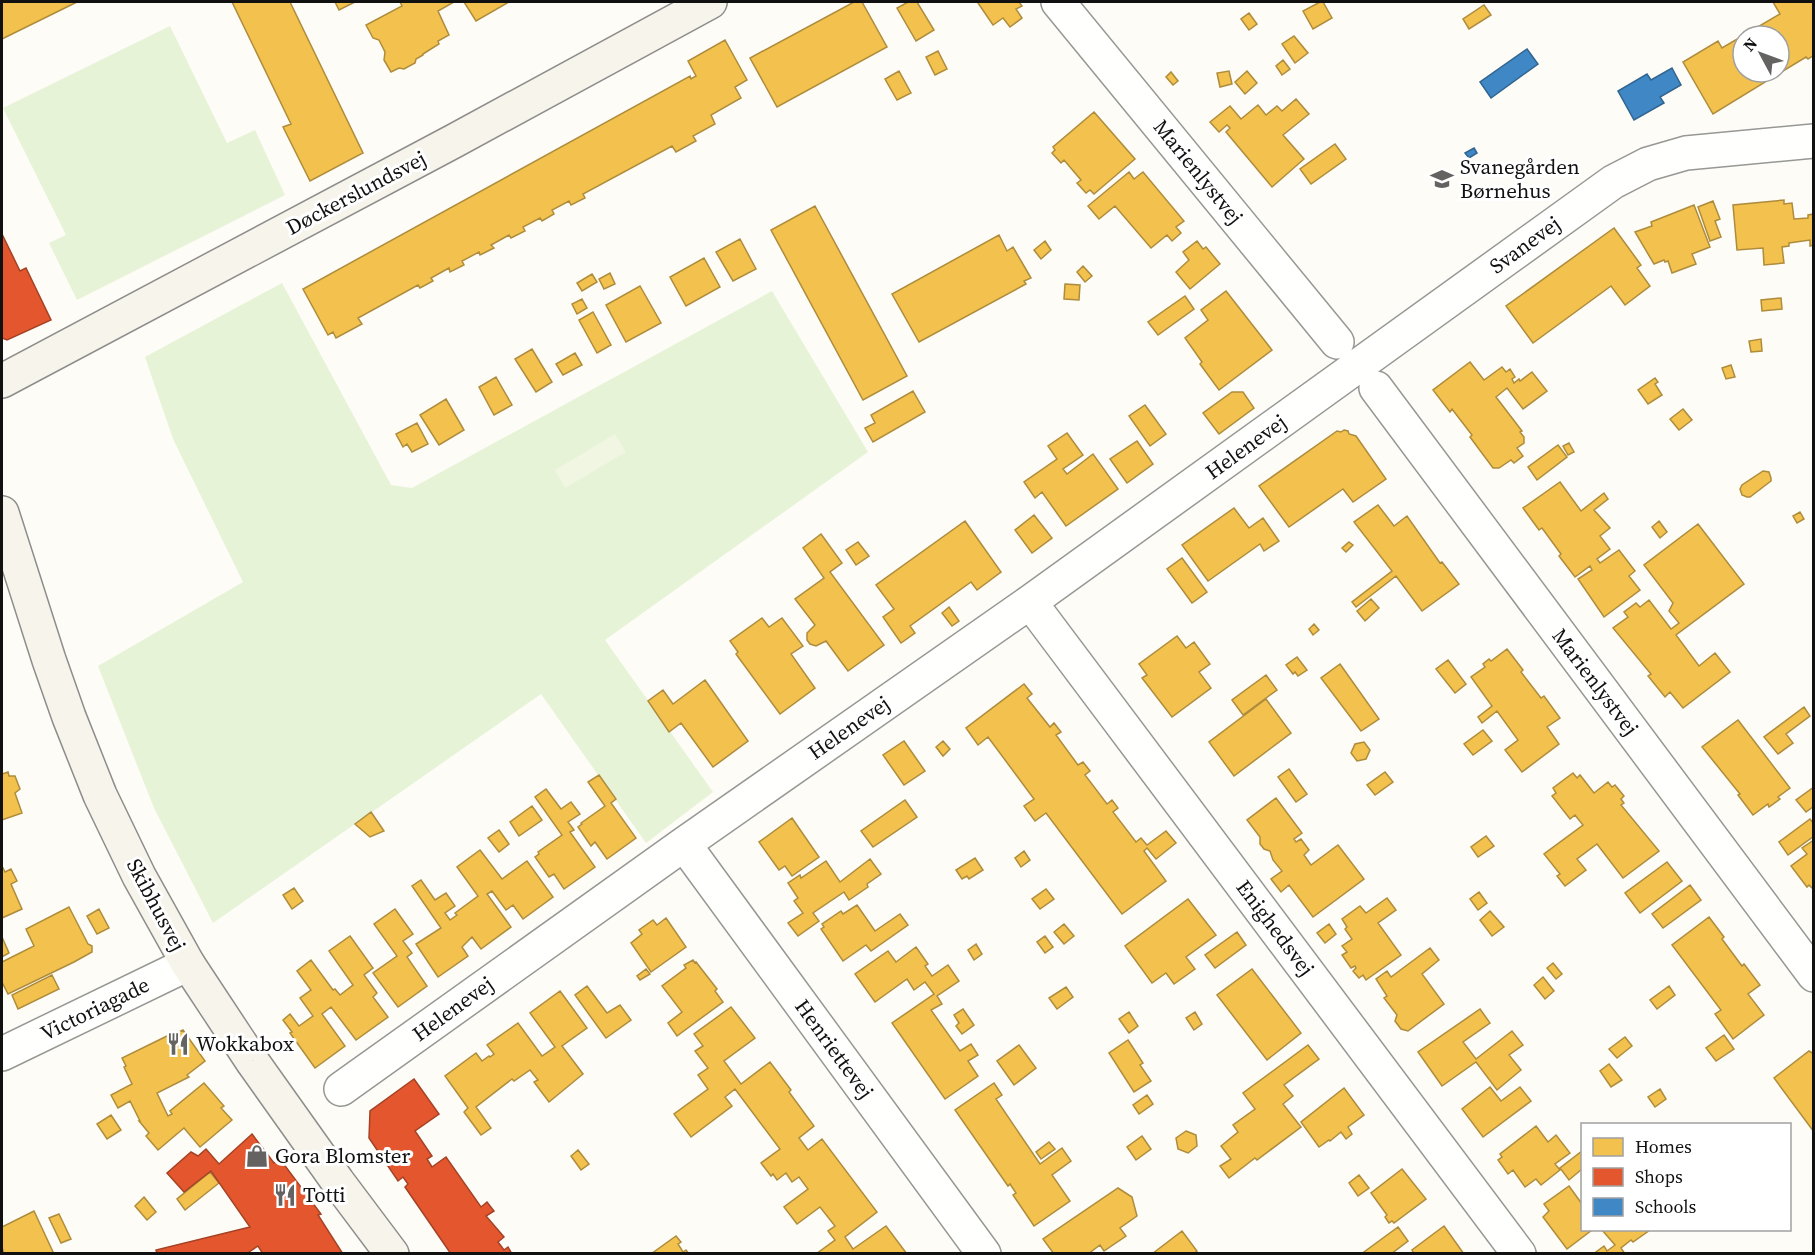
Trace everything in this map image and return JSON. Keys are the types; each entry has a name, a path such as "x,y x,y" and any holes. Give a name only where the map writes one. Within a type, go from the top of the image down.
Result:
{"street":[{"name":"Døckerslundsvej","path":"2,381 710,2"},
{"name":"Marienlystvej","path":"1058,2 1357,366 1814,975"},
{"name":"Svanevej","path":"1357,366 1613,182 1648,164 1686,153 1814,141"},
{"name":"Helenevej","path":"341,1089 684,844 1030,602 1357,366"},
{"name":"Skibhusvej","path":"2,513 69,717 100,795 138,876 188,964 252,1061 392,1254"},
{"name":"Enighedsvej","path":"1030,602 1520,1254"},
{"name":"Henriettevej","path":"684,844 984,1254"},
{"name":"Victoriagade","path":"2,1054 188,964"}],"green space":[{"path":"170,26 227,143 255,130 285,195 77,300 49,243 66,235 3,108"},
{"path":"282,283 391,485 412,488 772,291 868,452 605,640 713,792 646,843 541,694 213,923 154,808 98,666 243,582 173,439 145,357"},
{"path":"615,434 626,452 565,488 555,470"}],"building: Homes":[{"path":"2,2 77,2 2,39"},
{"path":"232,2 290,2 363,153 310,181 283,127 291,124"},
{"path":"335,2 355,2 339,10"},
{"path":"400,2 454,2 438,11 449,35 416,59 415,63 391,72 384,60 385,52 379,40 373,38 366,25 402,6"},
{"path":"464,2 509,2 476,21"},
{"path":"854,2 862,2 887,47 777,107 750,58"},
{"path":"908,2 917,2 934,30 916,41 897,8"},
{"path":"1019,2 1022,6 1016,9 1022,18 1010,27 1003,18 993,25 978,3"},
{"path":"1323,2 1332,18 1313,29 1303,11"},
{"path":"1773,2 1814,2 1814,55 1791,66 1791,24 1763,24 1780,14"},
{"path":"1484,5 1491,15 1469,29 1463,19"},
{"path":"1249,13 1257,24 1249,30 1241,19"},
{"path":"1294,36 1308,53 1295,63 1282,44"},
{"path":"725,40 747,80 735,87 741,98 711,115 715,124 693,136 696,141 676,152 672,146 583,194 585,198 571,205 569,201 552,210 554,214 542,221 540,218 523,227 525,231 511,238 509,235 491,245 494,248 480,255 479,252 462,261 464,265 450,272 449,268 431,278 433,281 420,288 418,285 358,318 362,324 336,338 333,332 328,335 303,289 690,76 691,79 696,76 688,61"},
{"path":"1718,41 1722,48 1731,43 1731,84 1762,84 1713,114 1683,62"},
{"path":"938,51 947,69 935,75 926,57"},
{"path":"1283,60 1290,69 1282,75 1276,66"},
{"path":"899,71 911,93 897,100 885,79"},
{"path":"1229,71 1232,84 1220,87 1217,73"},
{"path":"1247,71 1257,83 1245,94 1235,82"},
{"path":"1171,72 1178,81 1173,85 1166,77"},
{"path":"1296,99 1309,114 1283,135 1304,159 1272,187 1226,132 1230,128 1227,125 1219,132 1210,122 1230,106 1241,119 1258,105 1266,115 1277,106 1282,111"},
{"path":"1094,112 1135,159 1094,194 1090,190 1086,193 1077,183 1081,180 1064,160 1061,163 1052,153 1055,150 1053,147"},
{"path":"1335,144 1346,159 1311,184 1300,169"},
{"path":"1129,172 1134,179 1143,172 1184,221 1176,227 1181,233 1172,241 1167,235 1151,248 1115,206 1099,219 1088,206"},
{"path":"1784,200 1784,204 1792,203 1794,219 1808,218 1808,215 1814,214 1814,245 1810,246 1810,240 1789,243 1789,246 1782,247 1784,263 1764,265 1763,248 1737,250 1733,205"},
{"path":"1713,201 1720,219 1715,221 1721,237 1710,241 1698,207"},
{"path":"1694,205 1710,247 1692,254 1696,264 1672,273 1668,261 1664,260 1654,264 1635,232 1652,226 1651,222"},
{"path":"815,206 907,376 863,400 771,230"},
{"path":"1614,228 1641,265 1637,268 1650,286 1625,305 1611,286 1533,343 1506,306"},
{"path":"999,235 1007,251 1013,247 1031,278 1024,281 1026,284 919,342 892,294"},
{"path":"740,239 756,269 733,281 716,252"},
{"path":"1045,241 1051,250 1041,259 1034,250"},
{"path":"1197,241 1203,249 1206,247 1220,264 1190,289 1176,272 1189,260 1183,252"},
{"path":"704,258 720,287 686,306 670,277"},
{"path":"1083,266 1092,276 1085,282 1077,272"},
{"path":"610,273 615,284 604,289 599,279"},
{"path":"592,274 597,282 582,291 577,283"},
{"path":"1065,284 1080,285 1079,300 1064,299"},
{"path":"640,286 661,323 626,342 606,305"},
{"path":"1226,291 1272,350 1219,390 1185,338 1208,320 1201,310"},
{"path":"1185,296 1194,309 1158,335 1148,322"},
{"path":"1781,298 1782,309 1762,311 1761,300"},
{"path":"582,299 587,308 577,314 572,304"},
{"path":"593,312 611,345 597,353 579,320"},
{"path":"1761,339 1762,351 1751,352 1749,341"},
{"path":"532,349 552,382 536,392 515,359"},
{"path":"575,353 582,365 563,375 556,364"},
{"path":"1470,362 1484,380 1502,367 1506,372 1510,369 1515,377 1512,379 1514,383 1532,372 1547,391 1523,409 1507,388 1496,397 1522,431 1520,432 1524,437 1524,443 1517,448 1523,456 1514,463 1511,460 1499,468 1493,468 1452,409 1450,412 1433,390"},
{"path":"1731,365 1735,377 1726,379 1722,368"},
{"path":"496,377 512,405 494,415 479,387"},
{"path":"1655,378 1658,382 1655,384 1662,395 1648,404 1638,390"},
{"path":"913,391 925,412 873,442 865,428 875,423 871,415"},
{"path":"1232,392 1243,392 1254,408 1219,434 1203,413"},
{"path":"446,399 464,430 439,445 420,415"},
{"path":"1145,405 1166,434 1150,446 1129,416"},
{"path":"1683,409 1692,420 1679,430 1670,419"},
{"path":"417,423 428,444 412,452 407,444 403,447 396,434"},
{"path":"1344,430 1356,436 1386,479 1353,502 1343,489 1289,527 1259,486 1337,431"},
{"path":"1067,433 1083,455 1063,469 1067,474 1093,454 1118,489 1066,526 1042,492 1035,498 1024,482 1057,459 1048,446"},
{"path":"1137,441 1153,464 1127,483 1110,459"},
{"path":"1569,443 1574,452 1568,455 1563,446"},
{"path":"1558,445 1567,457 1537,480 1528,467"},
{"path":"1763,471 1769,472 1771,481 1750,497 1742,495 1740,489 1742,485"},
{"path":"1560,482 1581,511 1604,493 1608,499 1594,510 1610,528 1600,536 1610,549 1597,559 1600,563 1619,550 1635,571 1629,576 1640,590 1604,617 1578,579 1592,570 1590,566 1575,577 1542,528 1539,530 1523,508"},
{"path":"1378,505 1394,526 1407,516 1440,563 1442,562 1459,584 1422,611 1396,576 1356,607 1352,602 1392,571 1354,522"},
{"path":"1234,508 1249,528 1263,518 1279,541 1264,551 1260,544 1208,581 1182,545"},
{"path":"1800,512 1804,519 1797,523 1793,516"},
{"path":"1034,515 1052,538 1032,553 1015,530"},
{"path":"965,521 1001,572 977,590 971,582 910,626 915,633 901,643 883,617 894,609 876,585"},
{"path":"1659,521 1667,532 1660,538 1652,527"},
{"path":"1698,524 1744,584 1676,635 1699,666 1715,653 1730,672 1683,708 1670,692 1665,697 1648,676 1651,674 1613,628 1628,617 1624,612 1636,603 1640,607 1649,600 1671,629 1679,623 1669,611 1673,603 1644,565"},
{"path":"821,534 842,563 830,572 884,645 848,671 826,641 816,646 807,640 807,633 815,625 795,599 824,578 803,548"},
{"path":"858,542 869,556 856,565 846,550"},
{"path":"1349,542 1353,545 1346,552 1342,548"},
{"path":"1182,558 1207,592 1192,603 1167,569"},
{"path":"1371,599 1379,608 1365,621 1357,611"},
{"path":"949,607 959,621 952,626 942,613"},
{"path":"762,618 769,627 782,618 803,646 791,654 815,688 780,714 736,654 738,652 730,641"},
{"path":"1314,624 1319,630 1313,635 1309,629"},
{"path":"1177,636 1186,648 1194,642 1210,664 1199,672 1211,688 1172,717 1142,678 1147,675 1139,664"},
{"path":"1507,649 1523,670 1521,672 1541,698 1544,696 1560,718 1547,727 1559,744 1522,772 1505,750 1518,740 1497,711 1482,723 1478,717 1492,706 1471,677 1485,667 1483,664 1489,659 1491,661"},
{"path":"1297,657 1307,670 1298,676 1295,672 1293,674 1286,665"},
{"path":"1448,660 1466,684 1455,693 1436,669"},
{"path":"1340,664 1379,719 1361,731 1321,678"},
{"path":"1266,675 1277,690 1243,715 1232,700"},
{"path":"705,680 748,741 713,767 681,723 669,732 648,701 663,690 673,704"},
{"path":"1024,684 1032,694 1027,698 1050,727 1054,723 1061,732 1056,735 1078,765 1083,762 1090,771 1085,775 1107,804 1112,800 1118,808 1113,812 1136,842 1141,838 1147,845 1166,831 1176,843 1156,859 1147,848 1144,851 1166,881 1122,914 1046,813 1035,821 1024,806 1034,799 988,737 978,745 966,728"},
{"path":"1266,699 1291,733 1234,776 1209,742"},
{"path":"1804,707 1810,716 1786,734 1793,743 1778,754 1764,737"},
{"path":"1738,720 1790,788 1778,797 1780,799 1769,807 1768,804 1753,815 1738,795 1740,794 1702,747"},
{"path":"1483,730 1492,741 1473,755 1464,744"},
{"path":"904,741 925,771 904,785 883,755"},
{"path":"943,741 950,749 943,756 936,747"},
{"path":"1364,742 1370,750 1366,759 1357,761 1351,753 1355,744"},
{"path":"1289,769 1307,794 1296,802 1278,777"},
{"path":"8,772 9,776 15,776 20,789 15,793 22,813 2,820 2,774"},
{"path":"1385,772 1393,782 1375,795 1367,785"},
{"path":"1573,773 1577,778 1580,775 1594,793 1608,782 1612,787 1615,785 1624,796 1621,799 1624,803 1621,805 1659,851 1623,878 1597,844 1577,859 1586,870 1565,886 1557,876 1560,874 1544,854 1583,825 1575,815 1570,819 1552,796 1556,793 1553,788"},
{"path":"599,775 616,799 611,803 636,838 607,859 595,842 591,846 578,827 605,806 588,782"},
{"path":"1814,787 1814,806 1806,812 1796,800"},
{"path":"546,789 561,809 571,802 580,814 568,822 574,830 570,832 595,867 564,889 554,874 549,877 535,857 539,854 538,852 562,835 535,797"},
{"path":"1276,798 1302,833 1294,839 1296,842 1301,839 1309,850 1304,855 1311,865 1338,845 1364,879 1313,917 1289,885 1281,892 1271,879 1282,871 1273,860 1270,851 1264,849 1260,844 1260,837 1247,820"},
{"path":"905,800 917,817 873,847 861,831"},
{"path":"532,806 542,820 519,836 510,822"},
{"path":"371,812 384,831 370,837 355,824"},
{"path":"792,818 819,857 792,876 785,866 779,870 759,842"},
{"path":"1810,819 1814,824 1814,836 1788,855 1779,842"},
{"path":"499,830 509,844 499,852 488,838"},
{"path":"1486,836 1494,846 1478,857 1471,847"},
{"path":"1814,840 1814,890 1809,885 1807,887 1791,866 1807,854 1802,848"},
{"path":"480,850 502,879 527,861 553,897 523,919 513,905 506,910 492,891 487,894 511,927 481,949 472,937 462,947 468,956 438,977 416,944 441,928 412,886 421,880 435,900 446,893 455,906 445,913 450,920 457,915 455,913 478,896 457,867"},
{"path":"1024,851 1030,860 1021,867 1015,858"},
{"path":"975,858 983,870 969,879 967,876 962,879 956,870"},
{"path":"870,859 881,874 867,884 868,887 849,900 844,892 813,913 819,921 798,936 788,923 803,913 794,901 798,898 788,883 800,875 801,878 826,861 840,882"},
{"path":"1667,862 1682,881 1640,913 1625,893"},
{"path":"2,869 5,872 11,869 17,881 11,884 22,909 2,918"},
{"path":"1690,885 1701,900 1663,928 1652,914"},
{"path":"294,888 303,901 292,909 283,895"},
{"path":"1046,889 1054,899 1040,909 1032,899"},
{"path":"1479,892 1487,903 1478,910 1470,899"},
{"path":"1387,898 1396,910 1378,923 1401,955 1366,980 1363,975 1359,978 1353,971 1355,966 1351,968 1342,955 1347,952 1342,946 1352,939 1342,919 1360,906 1366,913"},
{"path":"1188,899 1216,935 1186,957 1195,969 1174,984 1166,973 1152,983 1125,946"},
{"path":"857,905 875,931 900,914 908,925 871,951 866,945 843,961 821,929 824,927 822,924 841,911 843,914"},
{"path":"69,907 88,944 92,946 92,952 8,994 2,982 2,962 34,946 26,929"},
{"path":"99,909 109,928 97,934 87,916"},
{"path":"395,909 413,934 403,941 412,953 407,957 427,986 398,1007 373,973 397,956 374,924"},
{"path":"1490,911 1504,927 1492,936 1480,920"},
{"path":"1709,917 1742,966 1744,964 1760,985 1748,994 1764,1015 1733,1039 1715,1014 1721,1010 1672,945"},
{"path":"666,918 686,947 651,972 631,943 642,934 639,930 653,920 657,925"},
{"path":"1064,924 1074,936 1064,944 1054,932"},
{"path":"1329,924 1336,934 1325,943 1317,933"},
{"path":"1237,932 1246,945 1215,968 1205,955"},
{"path":"350,936 373,968 364,975 377,993 373,997 388,1017 356,1040 331,1007 322,1014 345,1046 315,1068 283,1020 290,1014 299,1026 313,1016 300,998 311,990 297,971 311,960 333,990 335,989 340,995 353,985 329,951"},
{"path":"1045,936 1053,947 1045,953 1037,942"},
{"path":"2,937 9,953 2,957"},
{"path":"976,944 982,954 974,960 968,950"},
{"path":"916,947 928,964 925,966 932,976 948,965 959,981 937,996 942,1004 931,1010 960,1051 971,1044 978,1055 968,1061 978,1076 945,1099 892,1023 934,994 925,982 914,990 907,979 875,1002 855,974 888,951 896,962"},
{"path":"1430,948 1439,960 1422,974 1444,1004 1408,1031 1401,1029 1395,1021 1397,1015 1384,998 1387,996 1376,979 1387,971 1391,977"},
{"path":"693,960 717,989 715,991 723,1002 677,1036 668,1023 682,1012 662,986 686,968 684,965"},
{"path":"1553,963 1562,974 1556,979 1547,968"},
{"path":"646,969 650,974 640,980 637,976"},
{"path":"1252,969 1301,1033 1267,1060 1217,995"},
{"path":"52,975 59,989 18,1009 12,995"},
{"path":"1543,977 1554,991 1545,999 1534,985"},
{"path":"587,986 607,1013 620,1005 631,1020 606,1038 575,995"},
{"path":"1669,986 1675,995 1657,1009 1650,1000"},
{"path":"1066,987 1073,997 1057,1009 1049,998"},
{"path":"560,991 587,1028 562,1046 583,1074 549,1102 534,1082 538,1080 530,1070 514,1081 512,1079 476,1107 491,1128 481,1135 464,1112 468,1108 445,1076 476,1053 482,1061 490,1057 494,1054 487,1045 518,1023 542,1056 555,1047 530,1013"},
{"path":"731,1007 755,1038 724,1061 741,1084 770,1062 814,1126 799,1138 808,1150 822,1139 877,1212 845,1237 853,1249 886,1226 907,1254 816,1254 835,1240 828,1231 835,1226 820,1207 797,1224 784,1207 808,1189 799,1177 792,1182 786,1173 777,1180 761,1163 780,1149 735,1089 725,1097 732,1106 691,1137 674,1114 708,1089 698,1075 708,1068 695,1051 703,1046 694,1034"},
{"path":"963,1009 974,1025 962,1034 956,1026 959,1023 954,1015"},
{"path":"1480,1009 1490,1023 1463,1042 1476,1059 1512,1031 1523,1045 1509,1055 1521,1070 1497,1090 1476,1062 1442,1086 1418,1052"},
{"path":"1129,1012 1138,1026 1129,1033 1119,1019"},
{"path":"1195,1012 1202,1024 1194,1030 1186,1018"},
{"path":"183,1030 205,1061 187,1075 189,1077 157,1093 168,1116 172,1114 170,1111 204,1083 224,1106 221,1108 232,1120 200,1147 184,1128 158,1150 146,1136 149,1133 139,1121 130,1101 118,1108 111,1095 132,1084 122,1058"},
{"path":"1724,1035 1734,1049 1716,1061 1706,1048"},
{"path":"1625,1037 1632,1046 1617,1058 1609,1049"},
{"path":"1128,1040 1143,1063 1140,1065 1151,1081 1134,1092 1109,1053"},
{"path":"1019,1045 1036,1068 1014,1085 997,1061"},
{"path":"1308,1045 1319,1059 1284,1085 1293,1096 1283,1104 1301,1127 1229,1178 1220,1166 1231,1159 1221,1146 1238,1132 1233,1125 1255,1109 1243,1093"},
{"path":"1809,1051 1814,1054 1814,1132 1774,1078"},
{"path":"1609,1064 1622,1080 1611,1087 1600,1071"},
{"path":"994,1083 1002,1095 996,1099 1040,1164 1062,1148 1071,1161 1052,1175 1070,1201 1034,1226 1013,1195 1016,1193 1010,1184 1008,1186 955,1110"},
{"path":"1490,1087 1501,1101 1520,1087 1531,1101 1483,1137 1462,1109"},
{"path":"1344,1088 1364,1115 1348,1127 1352,1134 1346,1139 1341,1132 1319,1147 1301,1122"},
{"path":"1660,1089 1666,1099 1655,1107 1648,1097"},
{"path":"1147,1095 1153,1104 1139,1114 1133,1105"},
{"path":"111,1115 121,1130 107,1139 97,1124"},
{"path":"1536,1126 1548,1142 1556,1135 1570,1153 1555,1164 1560,1170 1541,1185 1536,1179 1525,1187 1513,1170 1508,1174 1498,1160 1502,1157 1500,1154"},
{"path":"1186,1131 1196,1135 1197,1146 1188,1153 1178,1149 1176,1138"},
{"path":"1142,1136 1151,1149 1136,1160 1127,1147"},
{"path":"1049,1142 1055,1149 1041,1159 1036,1152"},
{"path":"578,1150 589,1164 581,1170 571,1156"},
{"path":"1581,1152 1581,1170 1569,1180 1560,1168"},
{"path":"1402,1169 1426,1199 1394,1223 1392,1221 1389,1223 1385,1217 1387,1215 1371,1193"},
{"path":"210,1172 219,1183 185,1210 177,1199"},
{"path":"1359,1175 1369,1188 1358,1196 1349,1183"},
{"path":"1569,1186 1581,1203 1581,1231 1591,1231 1567,1249 1543,1217 1549,1211 1544,1204"},
{"path":"1118,1188 1132,1197 1137,1216 1120,1228 1126,1236 1104,1251 1100,1245 1088,1254 1054,1254 1043,1239"},
{"path":"144,1197 156,1212 147,1220 135,1206"},
{"path":"34,1211 54,1254 4,1254 2,1227"},
{"path":"59,1214 71,1239 61,1243 49,1218"},
{"path":"1444,1226 1464,1254 1414,1254 1412,1250"},
{"path":"1398,1227 1408,1241 1391,1254 1365,1254 1364,1252"},
{"path":"1182,1231 1197,1251 1193,1254 1152,1254"},
{"path":"1603,1231 1649,1231 1621,1248 1625,1254 1597,1254 1596,1252 1604,1246 1607,1251 1615,1245"},
{"path":"676,1236 681,1242 678,1244 683,1252 686,1250 689,1254 651,1254"}],"building: Shops":[{"path":"2,234 20,271 26,268 51,320 7,340 2,338"},
{"path":"414,1079 439,1114 415,1131 432,1156 427,1159 432,1167 446,1157 481,1207 487,1202 494,1211 486,1216 504,1237 498,1242 504,1250 508,1247 512,1254 451,1254 405,1187 408,1184 403,1177 398,1181 369,1138 370,1111"},
{"path":"252,1134 274,1163 280,1159 321,1214 318,1215 343,1254 263,1254 258,1246 246,1254 157,1254 156,1250 250,1227 211,1171 184,1192 167,1173 191,1152 198,1156 206,1149 219,1164"}],"building: Schools":[{"path":"1527,49 1538,64 1491,98 1480,82"},
{"path":"1672,68 1681,85 1660,97 1664,103 1634,120 1618,91 1647,74 1651,80"},
{"path":"1474,148 1477,153 1469,158 1465,153"}],"place":[{"name":"Svanegården Børnehus","path":"1442,179"},
{"name":"Wokkabox","path":"178,1044"},
{"name":"Gora Blomster","path":"257,1156"},
{"name":"Totti","path":"285,1195"}]}
